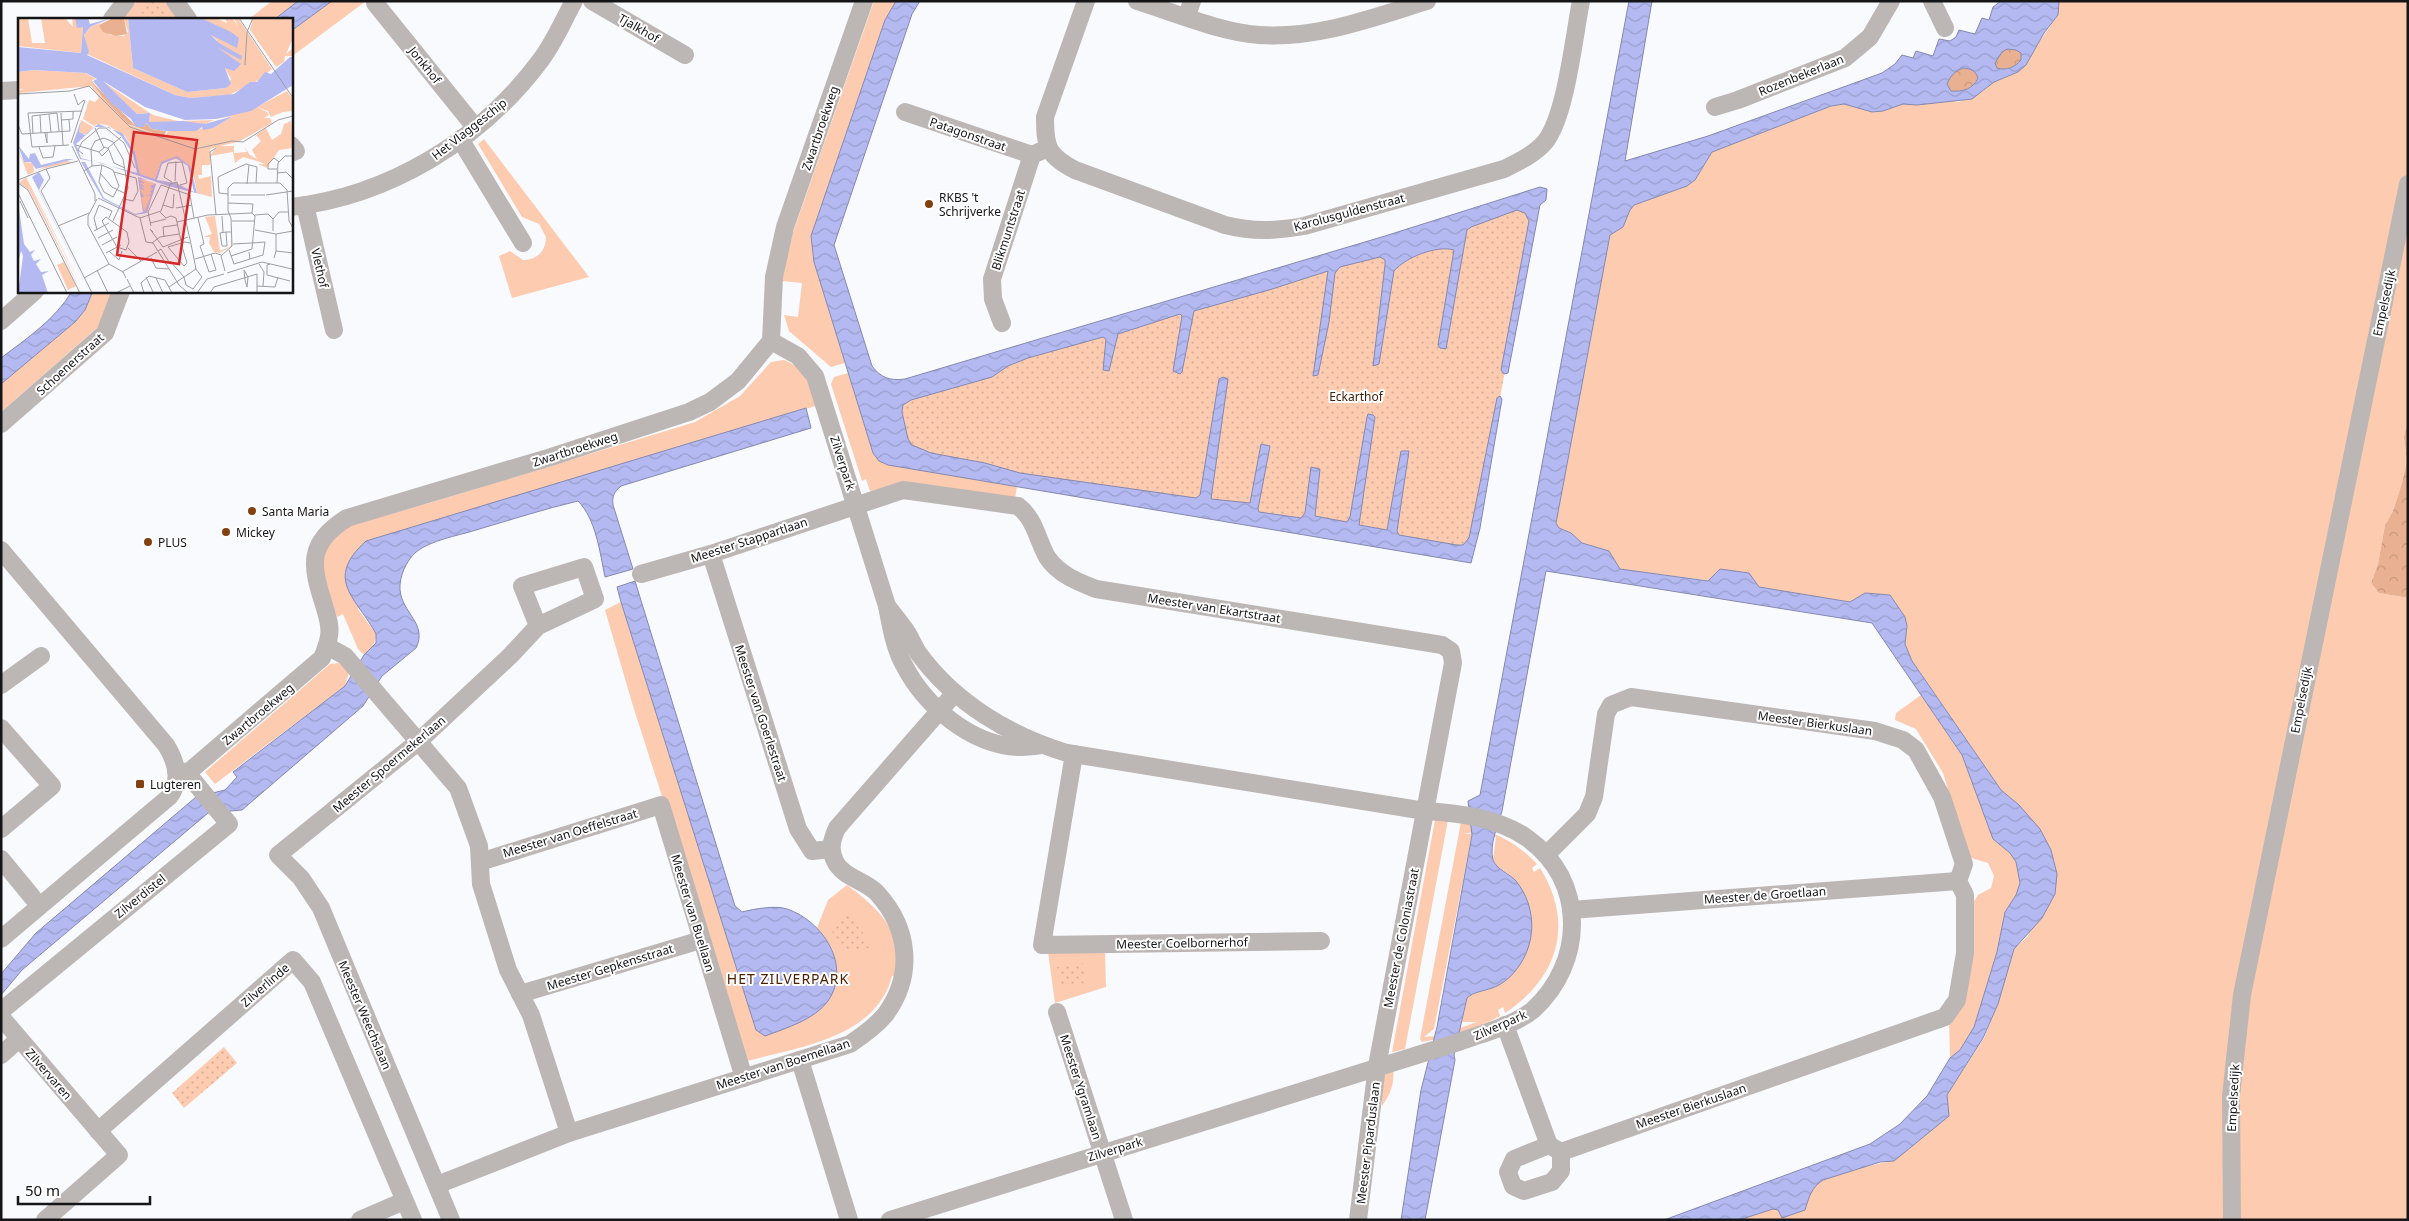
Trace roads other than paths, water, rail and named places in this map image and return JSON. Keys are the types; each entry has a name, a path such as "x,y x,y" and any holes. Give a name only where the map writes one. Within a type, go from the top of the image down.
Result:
{"street":[{"path":"113,18 126,1"},
{"path":"175,1 187,18"},
{"name":"Het Vlaggeschip","path":"298,206 322,203 388,182 414,169 460,139 512,96 541,60 574,1"},
{"name":"Tjalkhof","path":"592,1 685,55"},
{"name":"Zwartbroekweg","path":"1,926 162,788 184,774 322,658 330,634 314,574 316,554 329,529 347,518 551,457 689,412 710,402 738,381 771,341 774,277 784,227 864,1"},
{"path":"1032,155 1048,148 1045,134 1045,117 1086,1"},
{"path":"1137,1 1189,9 1223,28 1258,35 1304,35 1353,24 1427,1"},
{"name":"Karolusguldenstraat","path":"1048,148 1057,160 1075,170 1226,225 1248,231 1274,231 1304,226 1504,169 1524,159 1538,148 1553,128 1560,110 1581,1"},
{"name":"Rozenbekerlaan","path":"1715,107 1738,100 1845,58 1870,36 1891,1"},
{"path":"1932,1 1945,28"},
{"name":"Jonkhof","path":"375,2 475,127"},
{"path":"1,91 18,90"},
{"name":"Patagonstraat","path":"905,112 1032,155"},
{"path":"460,139 522,243"},
{"name":"Blikmuntstraat","path":"1002,323 994,299 992,279 1032,155"},
{"name":"Empelsedijk","path":"2232,1220 2231,1096 2242,995 2408,184"},
{"name":"Vlethof","path":"298,206 334,330"},
{"path":"1,321 34,292"},
{"name":"Schoenerstraat","path":"1,424 105,333 122,292"},
{"name":"Zilverpark","path":"771,341 798,356 815,376 887,606 892,636 903,664 919,691 939,710 964,729 989,741 1017,747 1041,745"},
{"name":"Meester van Ekartstraat","path":"856,505 903,490 1018,506 1028,514 1048,557 1059,570 1077,581 1096,589 1442,646 1451,651 1453,663 1425,811"},
{"name":"Meester Stappartlaan","path":"641,574 711,554 856,505"},
{"path":"1,550 166,745 184,774 169,797 1,940"},
{"name":"Meester van Goerlestraat","path":"711,554 798,829 812,851 831,849"},
{"name":"Zilverpark","path":"887,606 906,631 919,654 955,693 992,721 1041,745 1074,754 1425,811 1463,815 1501,824 1527,838 1559,870 1572,910 1572,939 1566,962 1554,987 1532,1011 1505,1025 1460,1042 1411,1055 890,1220"},
{"name":"Meester Spoermekerlaan","path":"278,855 419,742 510,656 538,626"},
{"path":"327,646 345,656 458,788 479,846 484,894 508,970 531,1016 569,1133"},
{"path":"1,685 41,656"},
{"path":"831,849 832,838 837,828 955,693"},
{"name":"Meester Bierkuslaan","path":"1505,1025 1555,1148 1945,1017 1957,1000 1966,952 1966,895 1958,881 1964,864 1942,797 1916,750 1903,740 1875,732 1631,697 1611,705 1606,714 1594,797 1587,814 1546,855"},
{"path":"1,728 52,786 1,829"},
{"name":"Meester Coelbornerhof","path":"1074,754 1042,945 1321,941"},
{"name":"Zilverdistel","path":"1,1011 229,824 184,774"},
{"name":"Meester van Oeffelstraat","path":"480,862 661,805"},
{"name":"Meester van Buellaan","path":"661,805 744,1078"},
{"name":"Meester de Coloniastraat","path":"1377,1066 1425,811"},
{"name":"Meester van Boemellaan","path":"437,1185 569,1133 850,1044 870,1030 885,1015 898,992 905,972 902,931 892,913 876,892 845,872 835,863 831,849"},
{"name":"Meester Weechslaan","path":"278,855 301,878 321,908 437,1185"},
{"path":"1,859 33,898"},
{"name":"Meester de Groetlaan","path":"1572,910 1958,881"},
{"name":"Meester Gepkensstraat","path":"520,994 701,940"},
{"name":"Zilverlinde","path":"98,1130 293,960 312,982 404,1201"},
{"name":"Meester Ygramlaan","path":"1057,1012 1124,1220"},
{"name":"Zilvervaren","path":"1,1017 98,1130"},
{"path":"1,1055 19,1039"},
{"path":"800,1060 849,1220"},
{"name":"Meester Piparduslaan","path":"1358,1220 1377,1066"},
{"path":"45,1220 119,1155 98,1130"},
{"path":"437,1185 451,1220"},
{"path":"360,1220 404,1201 413,1220"}],"water":[{"path":"298,1 332,1 292,30 292,18 276,18"},
{"path":"896,1 920,1 912,14 834,245 872,366 886,378 895,380 905,379 1385,236 1540,187 1547,189 1546,200 1540,205 1508,373 1504,374 1501,370 1529,221 1525,213 1517,210 1467,230 1446,349 1440,348 1438,345 1454,250 1439,249 1422,253 1406,261 1394,271 1379,364 1373,366 1385,265 1385,260 1380,257 1340,267 1335,273 1329,322 1318,375 1313,376 1328,271 1194,311 1182,372 1180,374 1173,371 1182,316 1180,314 1118,334 1109,371 1103,370 1106,339 1103,337 1028,358 1008,366 992,377 911,400 903,405 902,412 908,439 912,445 931,453 985,463 1020,473 1196,498 1200,495 1219,379 1223,377 1228,379 1211,499 1250,503 1261,444 1270,446 1259,512 1301,518 1305,513 1311,467 1320,469 1315,516 1347,522 1350,517 1368,414 1375,417 1359,525 1387,530 1401,451 1409,451 1397,531 1399,535 1463,545 1469,538 1497,398 1500,396 1502,399 1480,528 1471,563 888,465 879,461 873,453 814,262 811,236 885,20"},
{"path":"1629,1 1652,1 1625,161 1708,136 1882,73 1895,64 1902,55 1913,58 1916,51 1933,56 1939,39 1950,41 1956,37 1959,30 1975,34 1982,18 1989,20 1993,7 2001,1 2059,1 2058,15 2044,33 2026,65 2018,72 1994,82 1972,99 1917,105 1903,104 1883,111 1872,112 1844,104 1831,106 1712,152 1695,180 1687,186 1634,205 1623,227 1610,235 1556,523 1559,528 1571,533 1582,543 1609,551 1620,569 1708,581 1720,569 1749,573 1759,587 1850,602 1865,593 1890,595 1905,617 1907,626 1905,644 1912,661 2001,790 2019,805 2040,829 2051,850 2057,874 2055,894 2042,918 2014,949 1998,1004 1983,1038 1947,1095 1949,1116 1894,1161 1880,1162 1823,1180 1813,1190 1805,1210 1782,1218 1778,1210 1773,1209 1739,1220 1664,1220 1870,1144 1900,1124 1927,1096 1950,1058 1960,1050 1974,1027 1997,952 2005,912 2016,895 2020,883 2016,862 2010,853 1993,839 1962,755 1872,623 1546,571 1502,811 1492,848 1495,863 1516,881 1528,902 1531,914 1531,937 1523,960 1511,976 1499,985 1475,993 1467,998 1454,1055 1455,1060 1425,1220 1401,1220 1421,1090 1437,1027 1472,835 1468,801 1480,795","holes":["2007,49 2016,50 2021,53 2021,60 2010,68 1997,68 1995,63 2002,52","1963,68 1976,73 1978,78 1976,82 1967,89 1951,91 1947,84 1948,81 1953,74"]},
{"path":"71,292 93,292 85,310 75,322 1,384 1,358 30,336 58,311"},
{"path":"806,408 811,428 621,486 615,492 613,505 633,569 605,577 593,527 584,508 578,501 444,539 429,544 416,552 404,570 400,590 405,605 417,625 419,640 416,648 382,676 363,706 242,810 208,813 22,970 1,995 1,974 36,933 196,797 225,790 237,777 233,772 345,686 364,655 376,643 376,634 353,599 345,578 347,567 353,555 366,541"},
{"path":"635,581 735,906 742,912 777,907 800,915 822,934 830,946 835,960 837,974 835,987 822,1008 799,1023 765,1036 756,1030 621,602 617,587"}],"place":[{"name":"RKBS 't Schrijverke","path":"929,204"},
{"name":"Santa Maria","path":"252,511"},
{"name":"Mickey","path":"226,532"},
{"name":"PLUS","path":"148,542"},
{"name":"Lugteren","path":"140,784"}],"district":[{"name":"HET ZILVERPARK","path":"788,978"}],"park label":[{"name":"Eckarthof","path":"1356,396"}]}
